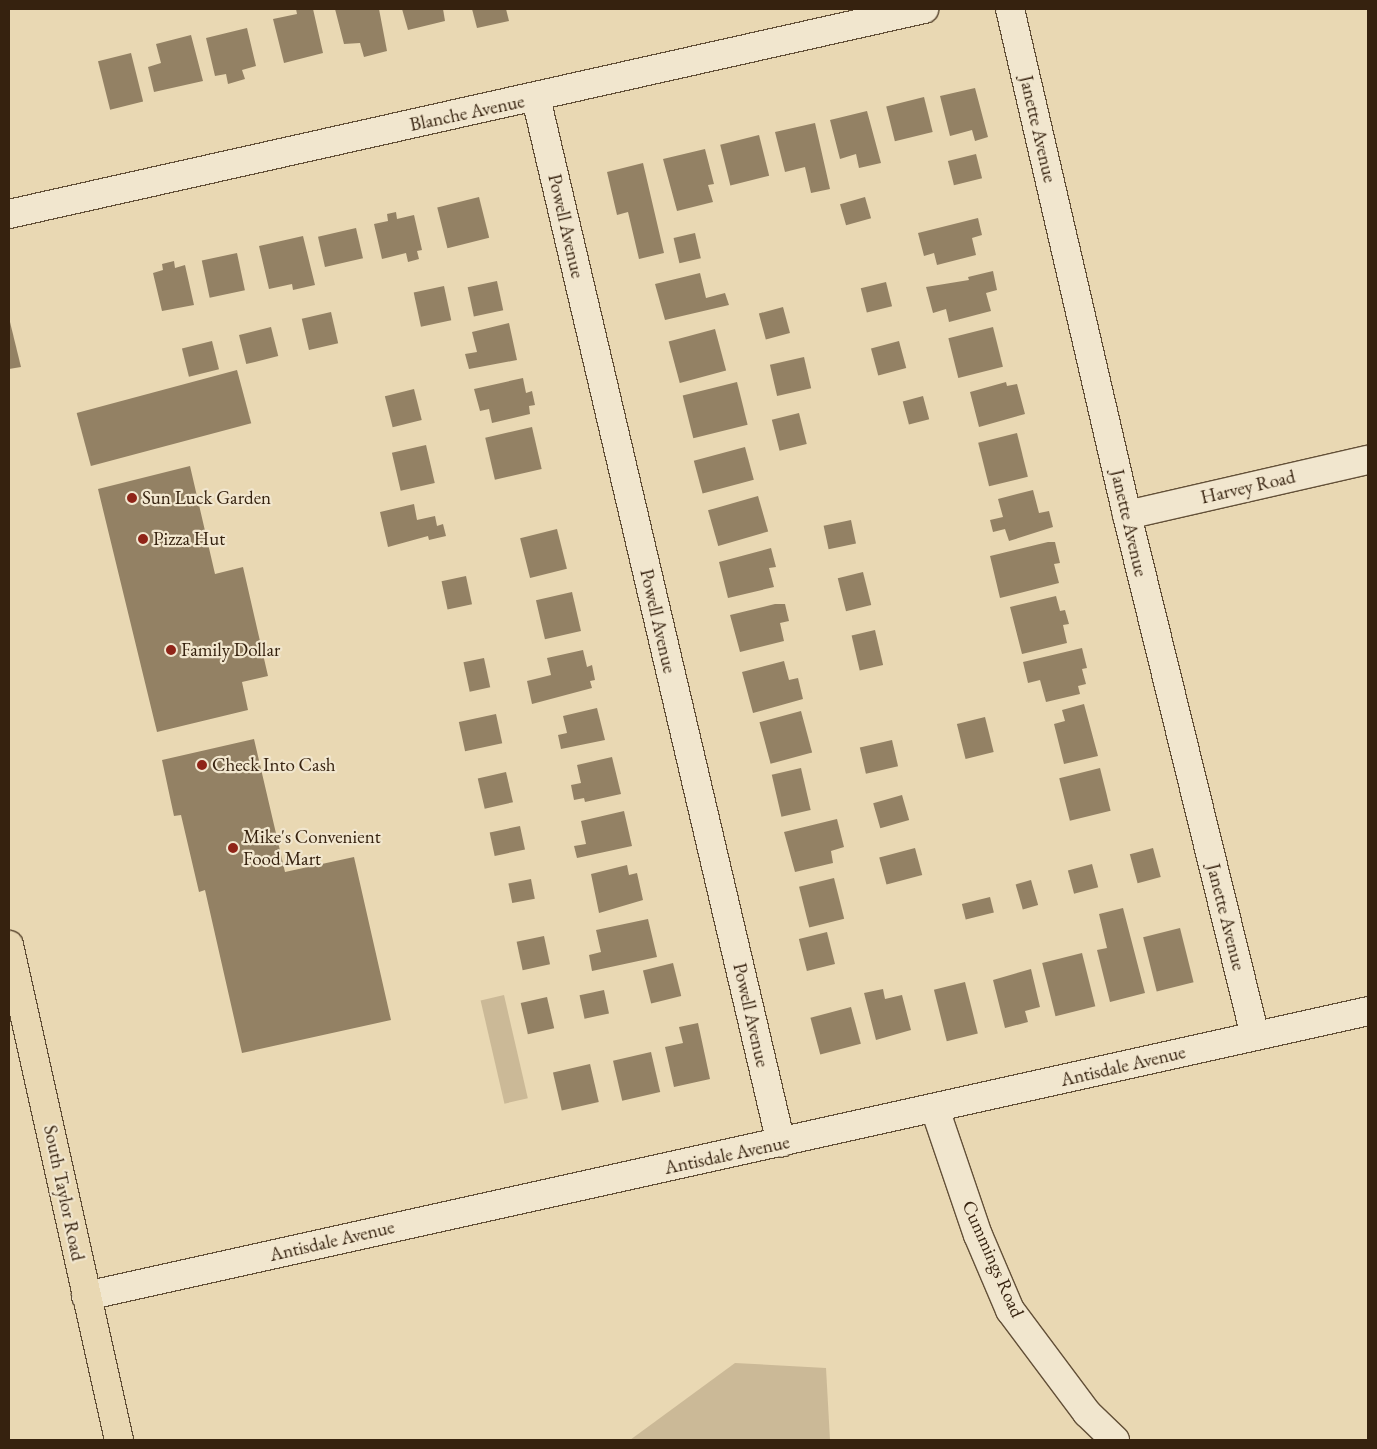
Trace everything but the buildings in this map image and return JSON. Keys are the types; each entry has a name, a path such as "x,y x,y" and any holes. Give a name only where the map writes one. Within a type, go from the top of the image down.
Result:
{"main road":[{"name":"South Taylor Road","path":"9,945 119,1440"}],"street":[{"name":"Blanche Avenue","path":"9,214 536,98 924,9"},
{"name":"Janette Avenue","path":"1010,9 1127,515 1255,1036"},
{"name":"Powell Avenue","path":"536,98 781,1143"},
{"name":"Harvey Road","path":"1127,515 1368,460"},
{"name":"Antisdale Avenue","path":"86,1296 1368,1011"},
{"name":"Cummings Road","path":"935,1108 978,1235 1010,1310 1087,1413 1114,1440"}],"shaded area":[{"path":"504,995 528,1098 504,1104 481,1000"},
{"path":"735,1363 826,1368 830,1440 630,1440"}],"place":[{"name":"Sun Luck Garden","path":"132,498"},
{"name":"Pizza Hut","path":"143,539"},
{"name":"Family Dollar","path":"171,650"},
{"name":"Check Into Cash","path":"202,765"},
{"name":"Mike's Convenient Food Mart","path":"233,848"}]}
